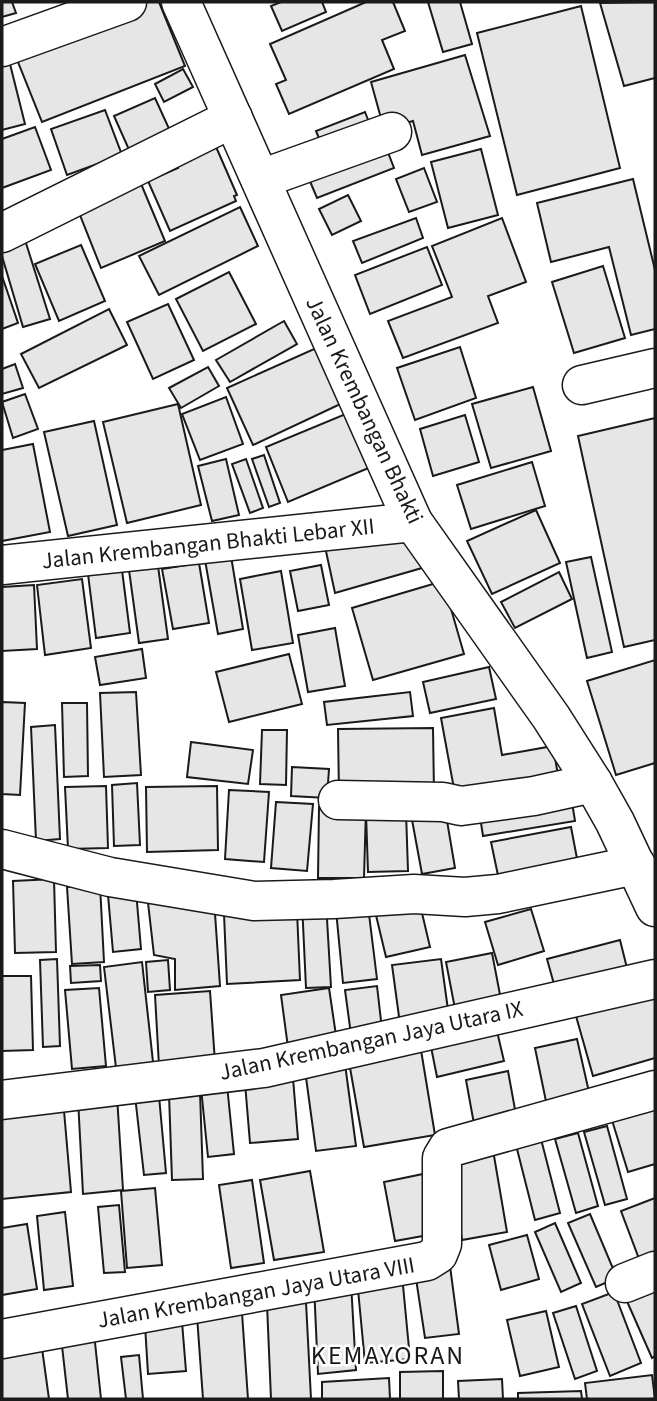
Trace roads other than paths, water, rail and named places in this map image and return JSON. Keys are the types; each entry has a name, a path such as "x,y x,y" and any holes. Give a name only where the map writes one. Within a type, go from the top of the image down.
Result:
{"street":[{"path":"2,47 127,2"},
{"name":"Jalan Krembangan Bhakti","path":"181,2 413,522 551,717 593,783 655,907"},
{"path":"2,233 233,118"},
{"path":"261,179 391,132"},
{"path":"582,384 655,368"},
{"name":"Jalan Krembangan Bhakti Lebar XII","path":"2,565 413,522"},
{"path":"338,800 443,802 461,806 534,796 593,783"},
{"path":"2,849 110,877 254,901 414,894 465,897 498,894 636,865"},
{"name":"Jalan Krembangan Jaya Utara IX","path":"2,1100 264,1068 655,979"},
{"name":"Jalan Krembangan Jaya Utara VIII","path":"2,1339 427,1261 438,1254 442,1244 442,1158 448,1148 655,1090"}],"district":[{"name":"KEMAYORAN","path":"388,1355"}]}
